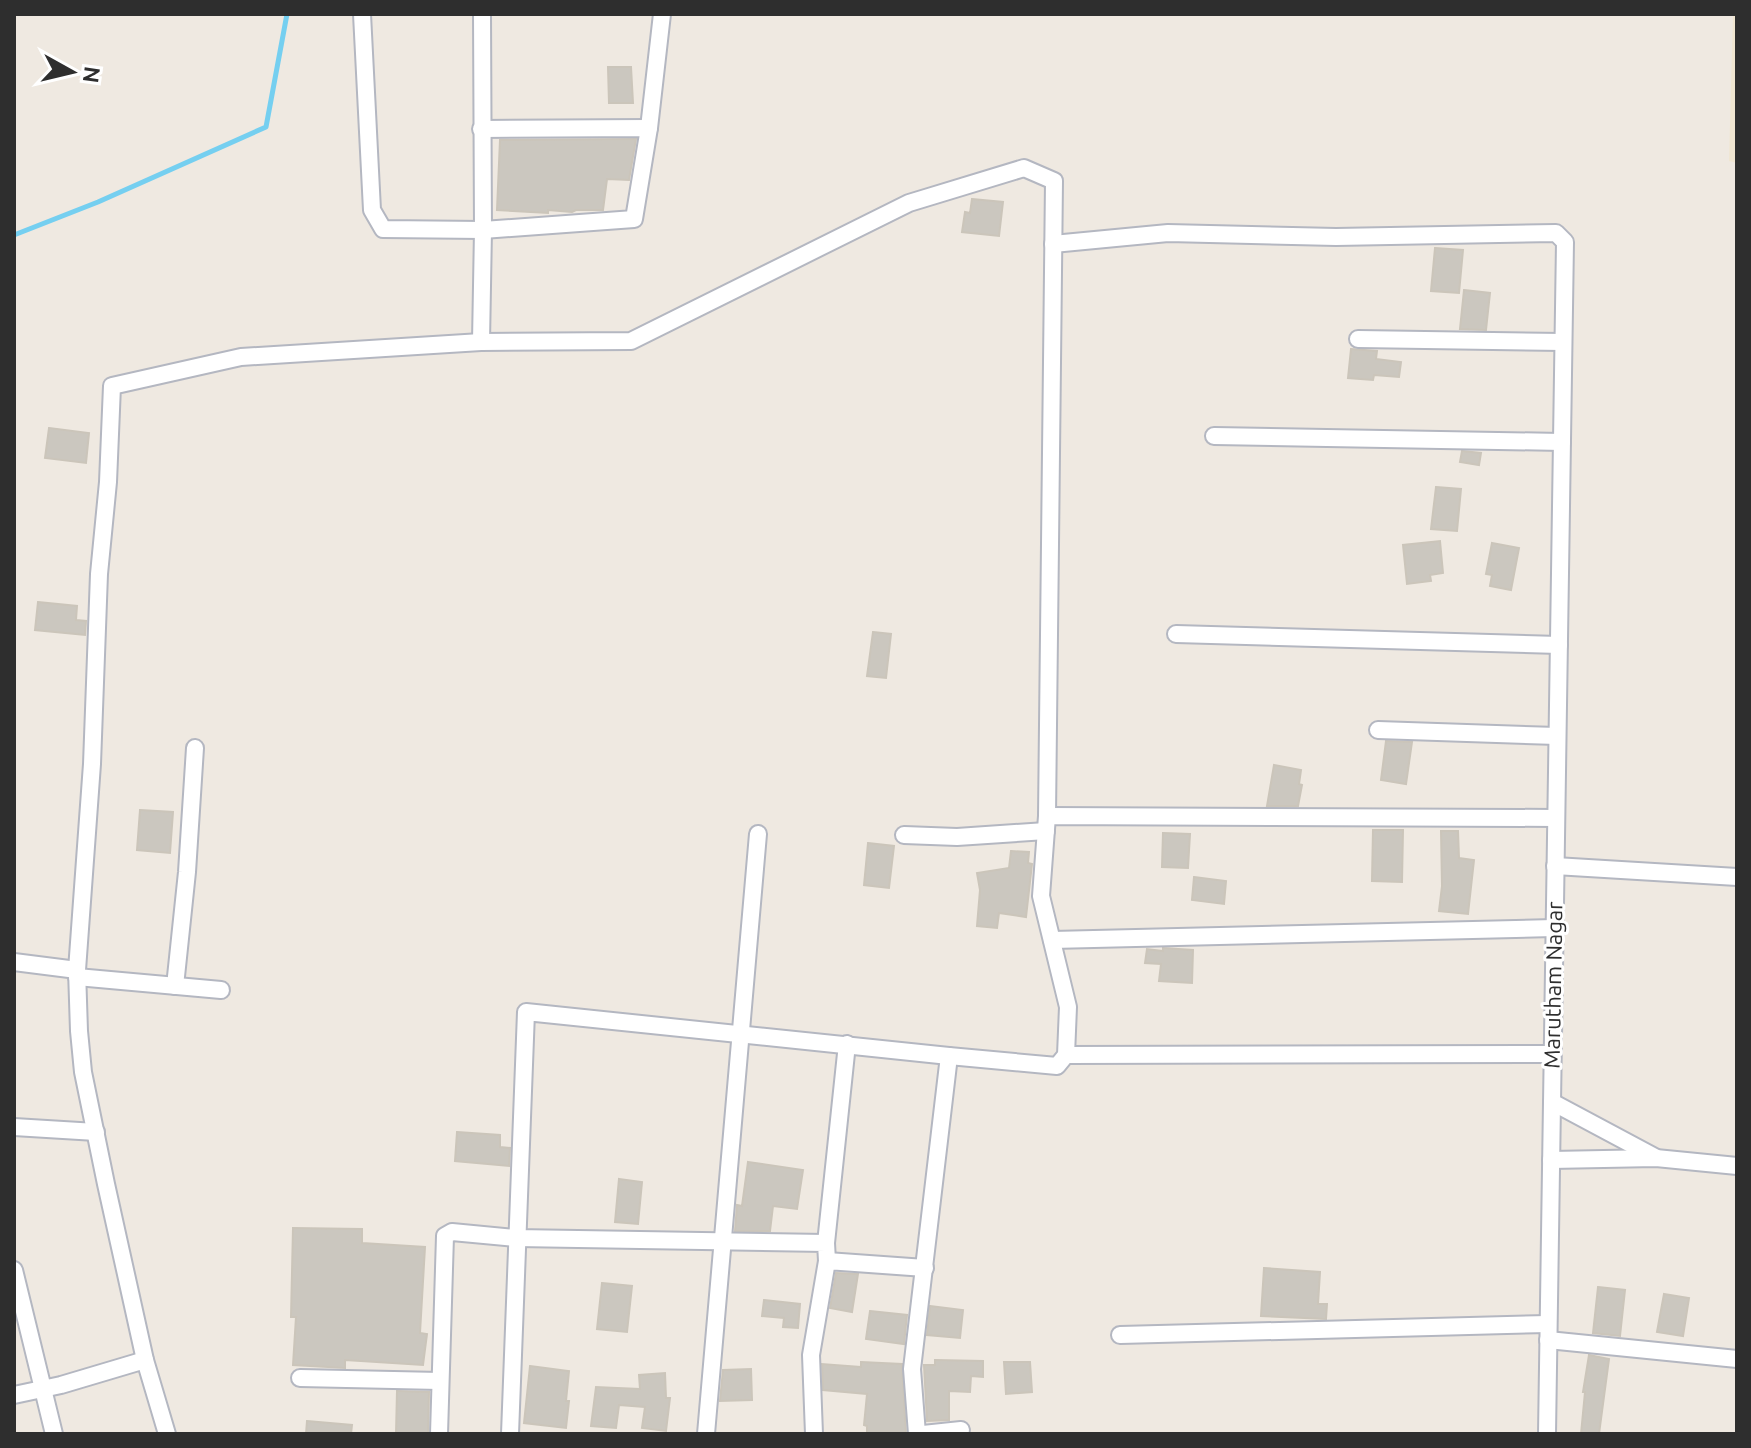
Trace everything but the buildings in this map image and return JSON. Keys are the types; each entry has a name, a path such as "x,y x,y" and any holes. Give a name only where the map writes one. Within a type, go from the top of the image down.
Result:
{"street":[{"path":"362,14 372,210 383,229 483,230 634,219 649,128 662,14"},
{"path":"481,342 483,14"},
{"path":"481,129 649,128"},
{"path":"167,1434 145,1360 83,1072 77,973 92,764 99,574 108,482 112,386 241,357 481,342 631,341 909,203 1024,168 1054,181 1046,824 1041,896 1068,1007 1066,1055 1057,1066 526,1012 510,1434"},
{"name":"Marutham Nagar","path":"1053,244 1168,233 1336,237 1556,233 1565,242 1547,1434"},
{"path":"1358,339 1563,342"},
{"path":"1214,436 1562,442"},
{"path":"1176,634 1559,645"},
{"path":"1378,730 1557,736"},
{"path":"175,986 187,872 195,748"},
{"path":"904,835 957,837 1046,824 1556,818"},
{"path":"706,1434 758,834"},
{"path":"1555,866 1737,877"},
{"path":"1052,940 1554,928"},
{"path":"14,962 77,973 221,990"},
{"path":"814,1434 811,1355 827,1261 826,1243 847,1044"},
{"path":"1066,1055 1552,1054"},
{"path":"917,1434 912,1369 949,1056"},
{"path":"1552,1102 1656,1158"},
{"path":"14,1127 96,1132"},
{"path":"1551,1160 1656,1158 1737,1166"},
{"path":"439,1434 445,1236 452,1232 516,1238 826,1243"},
{"path":"827,1261 925,1268"},
{"path":"14,1270 54,1434"},
{"path":"1120,1335 1548,1332 1737,1359"},
{"path":"14,1395 145,1360"},
{"path":"300,1378 440,1381"},
{"path":"923,1434 961,1430"}],"shaded area":[{"path":"1733,14 1737,14 1737,163 1729,161"}],"waterway":[{"path":"14,235 98,202 266,127 287,14"}]}
